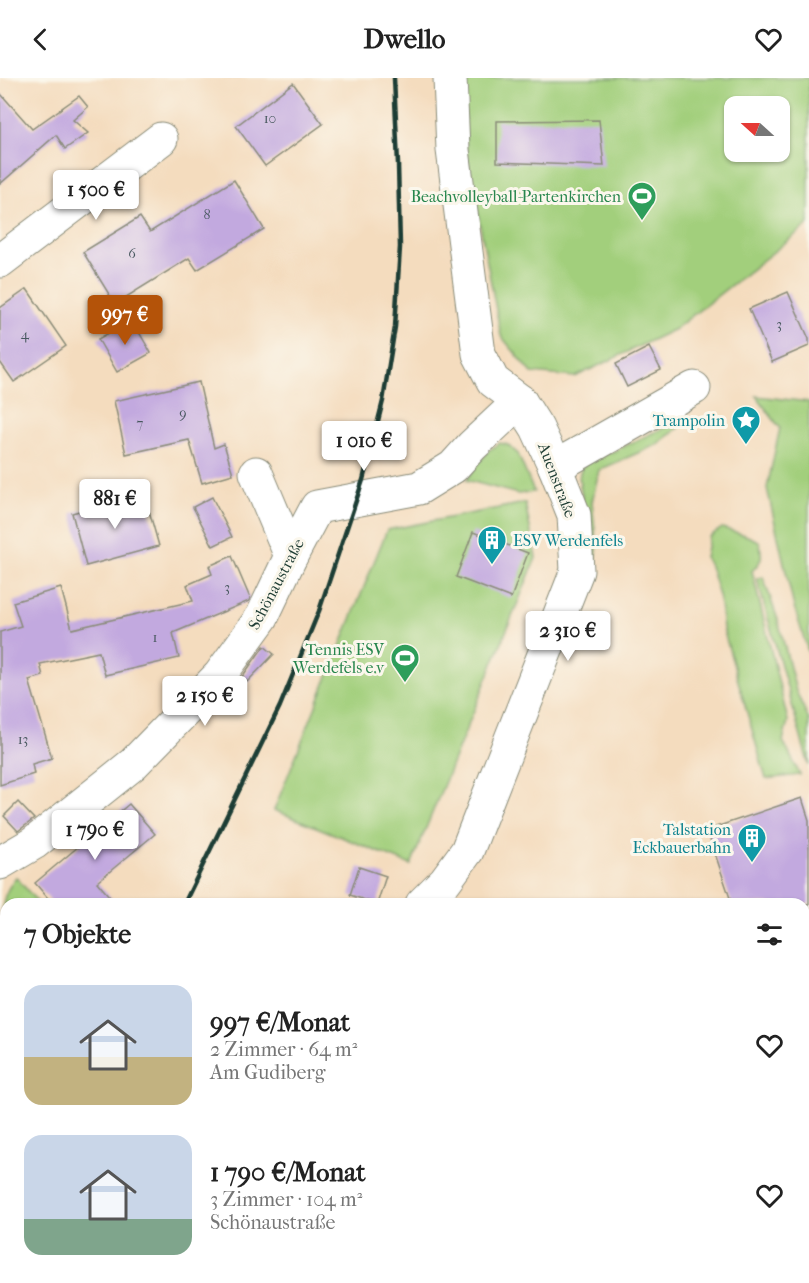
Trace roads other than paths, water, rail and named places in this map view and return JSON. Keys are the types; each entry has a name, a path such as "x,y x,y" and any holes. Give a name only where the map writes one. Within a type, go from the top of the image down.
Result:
{"street":[{"name":"Auenstraße","path":"428,898 445,881 467,851 577,571 574,515 555,467 537,428 520,401 493,381 479,354 453,150 450,78"},
{"path":"0,261 162,139"},
{"path":"555,467 694,388"},
{"name":"Schönaustraße","path":"0,863 33,843 133,764 220,675 262,617 317,507 419,488 453,467 520,401"},
{"path":"256,473 291,556"}],"railway":[{"path":"187,898 280,706 319,611 363,480 383,401 395,327 400,247 394,78"}],"place":[{"name":"Beachvolleyball-Partenkirchen","path":"642,222"},
{"name":"Trampolin","path":"746,446"},
{"name":"ESV Werdenfels","path":"492,566"},
{"name":"Tennis ESV Werdefels e.v","path":"405,684"},
{"name":"Talstation Eckbauerbahn","path":"752,864"}]}
